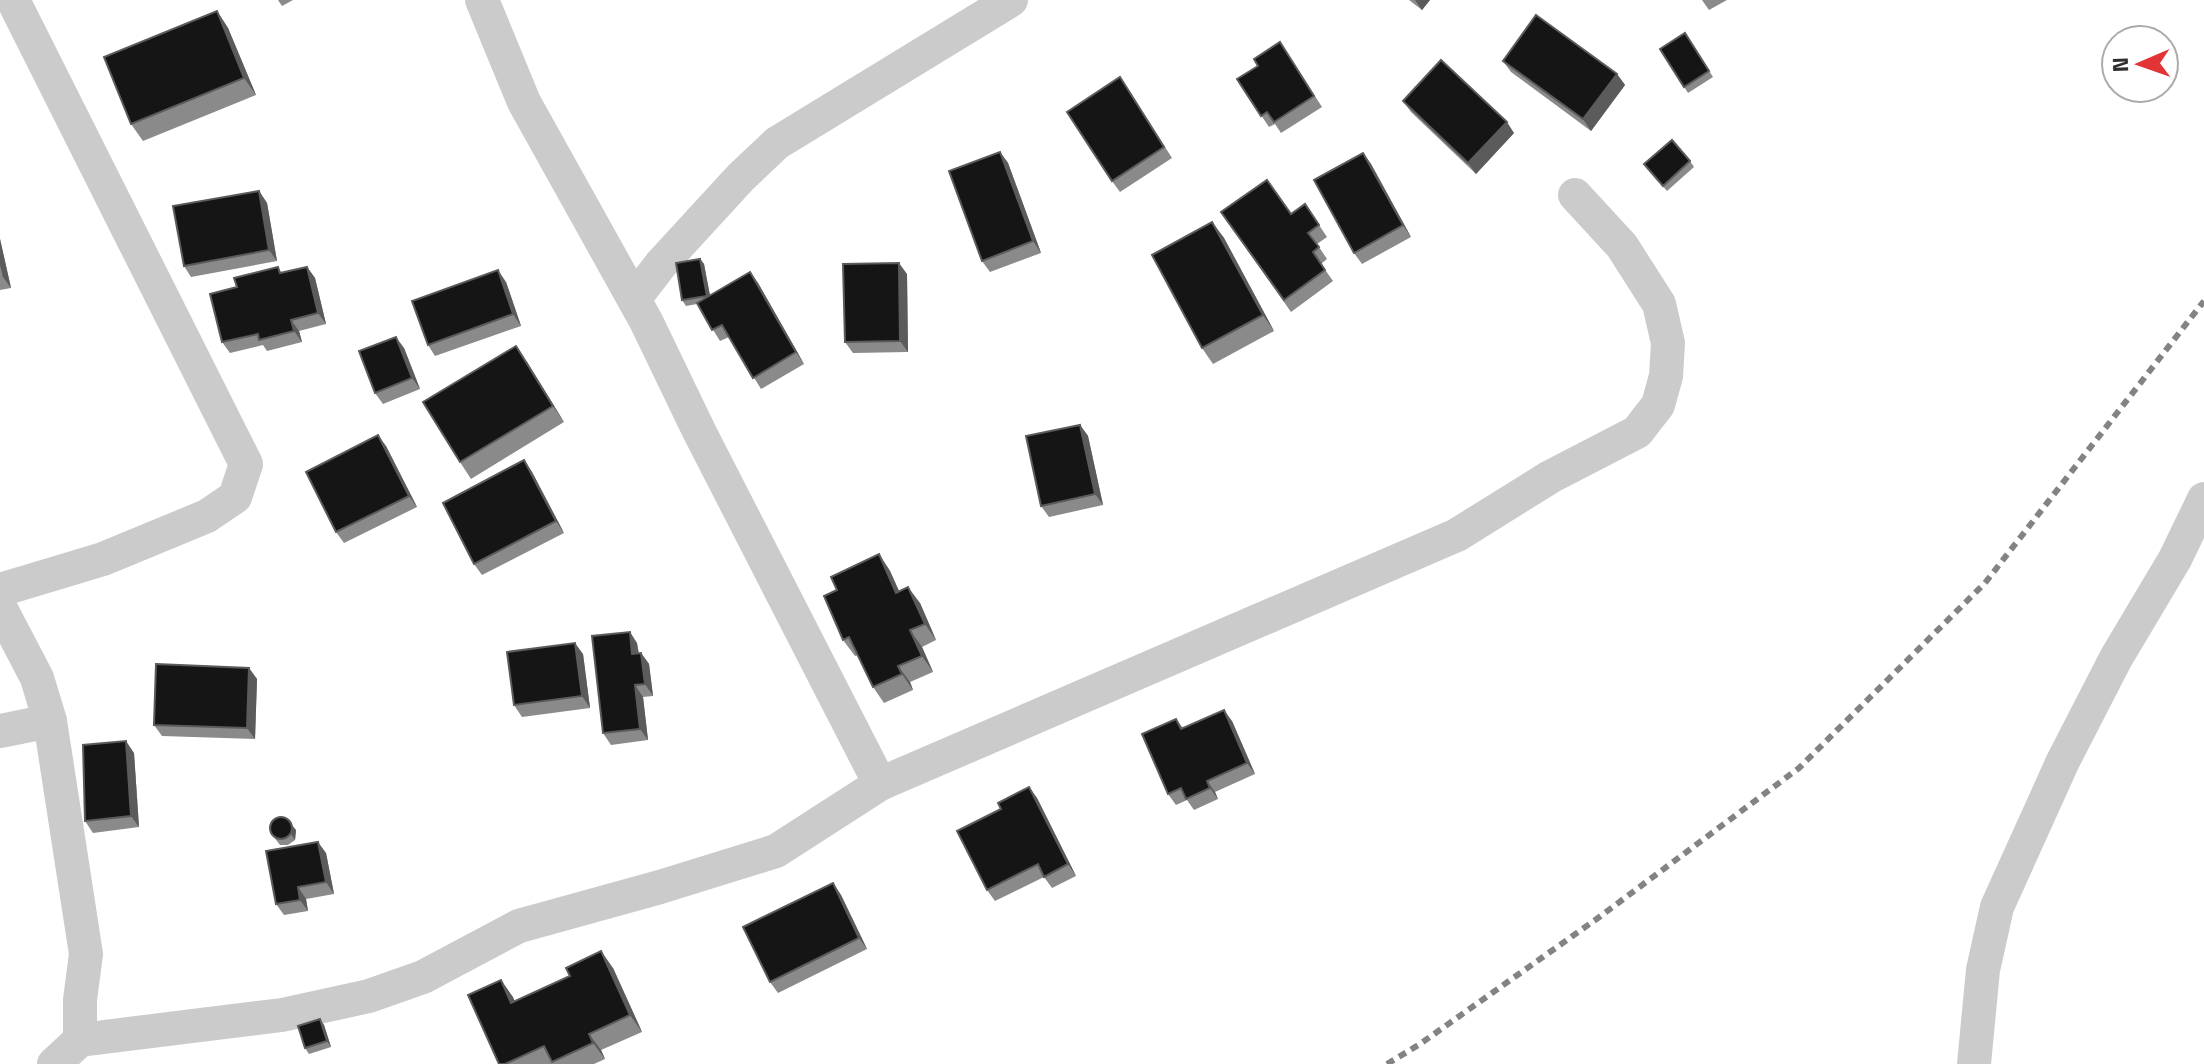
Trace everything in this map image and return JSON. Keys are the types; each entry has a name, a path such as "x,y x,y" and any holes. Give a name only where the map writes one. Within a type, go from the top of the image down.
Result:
{"street":[{"path":"0,590 103,559 207,516 235,497 246,464 13,0"},
{"path":"482,0 524,102 634,299 880,784"},
{"path":"634,299 661,264 741,177 777,143 1011,0"},
{"path":"54,1064 80,1040 282,1015 369,996 423,977 519,926 776,851 880,784 1457,535 1550,477 1637,432 1658,405 1666,376 1668,343 1659,304 1622,246 1575,195"},
{"path":"1974,1064 1983,970 1997,907 2063,761 2116,658 2175,559 2204,499"},
{"path":"0,607 37,678 50,721 86,954 80,1000 80,1040"},
{"path":"0,731 50,721"}],"building":[{"path":"217,11 244,78 131,124 104,57"},
{"path":"1536,15 1617,74 1583,119 1503,61"},
{"path":"1685,33 1709,71 1684,87 1660,49"},
{"path":"1280,42 1314,96 1274,122 1267,112 1261,116 1237,79 1258,66 1254,59"},
{"path":"1441,60 1507,122 1468,163 1403,101"},
{"path":"1120,77 1164,147 1112,181 1067,112"},
{"path":"1672,140 1690,161 1663,186 1644,164"},
{"path":"1000,152 1033,241 982,261 949,171"},
{"path":"1363,153 1403,225 1354,253 1314,180"},
{"path":"1267,180 1291,214 1305,204 1319,225 1308,233 1319,247 1313,252 1325,270 1284,300 1221,212"},
{"path":"259,191 269,250 184,266 173,206"},
{"path":"1212,222 1263,315 1202,348 1152,255"},
{"path":"700,259 707,296 682,300 676,263"},
{"path":"899,263 900,341 845,342 843,264"},
{"path":"278,267 280,273 307,267 318,313 291,320 294,331 259,340 258,334 222,342 210,294 237,287 234,278"},
{"path":"498,270 513,314 428,345 412,301"},
{"path":"750,272 796,352 753,378 722,325 712,330 697,303"},
{"path":"396,337 412,378 375,393 359,351"},
{"path":"516,346 553,406 460,462 423,402"},
{"path":"1080,425 1095,494 1041,506 1026,436"},
{"path":"378,435 409,496 336,532 306,472"},
{"path":"524,460 556,521 474,564 443,503"},
{"path":"879,554 896,593 908,587 925,624 910,630 922,656 898,666 902,674 873,687 849,637 843,640 824,596 837,590 831,577"},
{"path":"630,632 632,654 641,653 645,684 635,685 640,729 603,733 592,636"},
{"path":"575,643 582,696 514,705 507,652"},
{"path":"156,664 249,668 247,728 154,725"},
{"path":"1224,710 1247,763 1207,781 1210,788 1186,799 1181,788 1168,794 1142,734 1176,719 1181,729"},
{"path":"126,741 131,816 85,821 83,745"},
{"path":"1029,787 1068,864 1044,877 1038,864 987,890 957,831 1001,809 998,803"},
{"path":"281,817 289,820 292,828 289,836 281,839 273,836 270,828 273,820"},
{"path":"318,842 326,882 298,887 300,900 276,904 266,851"},
{"path":"833,883 859,938 770,982 743,927"},
{"path":"601,951 630,1015 589,1034 593,1043 552,1062 544,1046 499,1064 468,995 501,980 511,1003 570,976 566,968"},
{"path":"320,1019 327,1041 305,1048 298,1026"}],"railway":[{"path":"1387,1064 1598,918 1799,768 1985,583 2204,301"}]}
